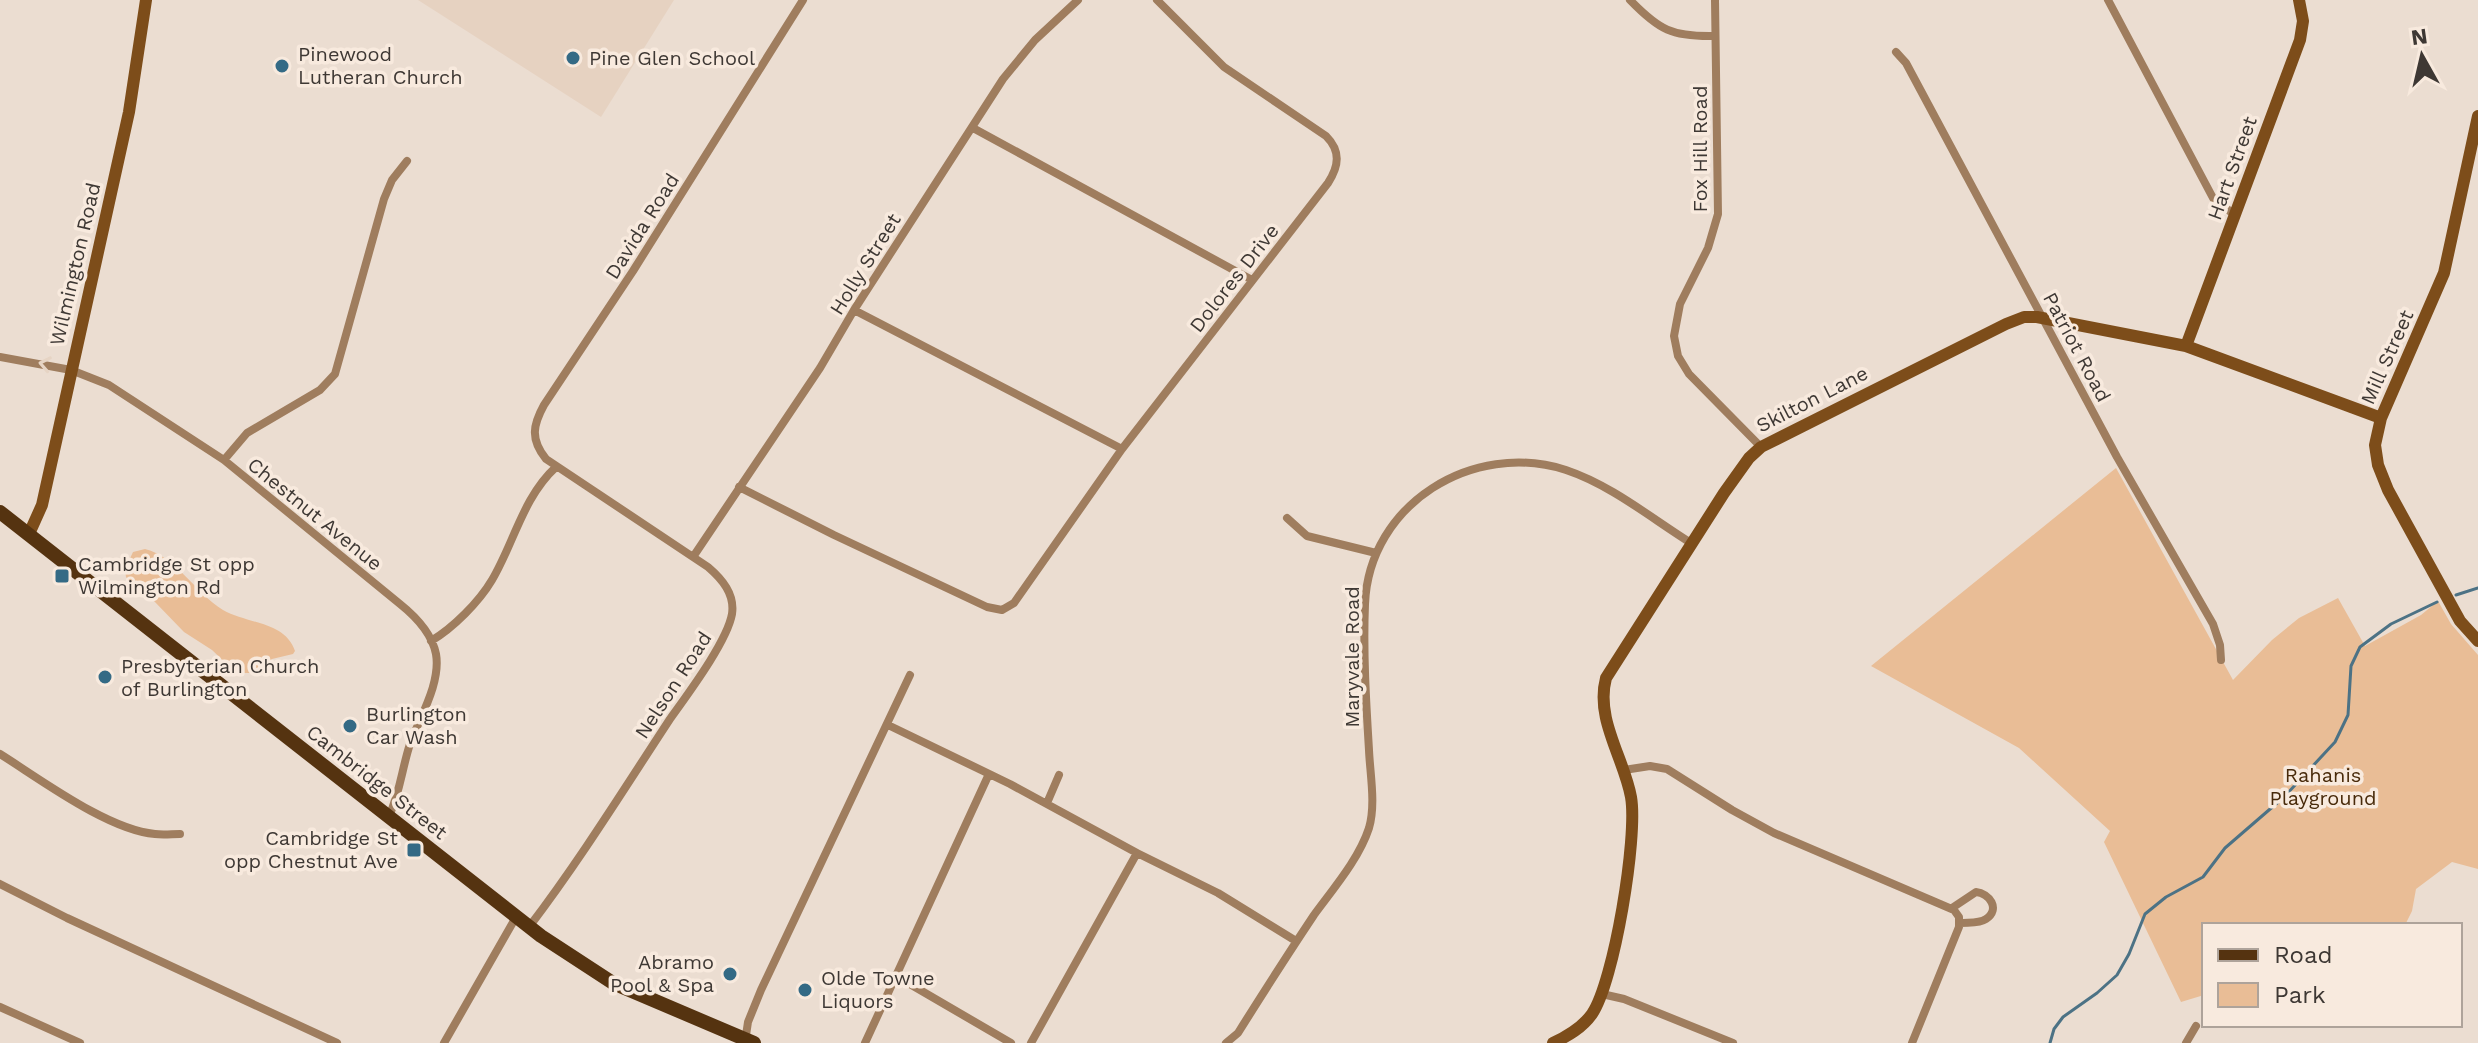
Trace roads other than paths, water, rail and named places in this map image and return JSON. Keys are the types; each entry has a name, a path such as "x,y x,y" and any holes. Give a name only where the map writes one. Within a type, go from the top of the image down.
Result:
{"main road":[{"name":"Cambridge Street","path":"0,512 529,927 617,985 748,1042"}],"street":[{"name":"Wilmington Road","path":"29,534 42,505 133,91 146,0"},
{"name":"Davida Road","path":"556,467 537,445 534,431 536,421 803,0"},
{"name":"Holly Street","path":"693,557 820,368 854,310 1019,59 1078,0"},
{"name":"Dolores Drive","path":"739,487 992,608 1004,609 1017,599 1122,449 1332,175 1337,162 1336,150 1326,136 1224,67 1157,0"},
{"path":"1630,0 1653,23 1670,32 1715,36"},
{"name":"Fox Hill Road","path":"1715,0 1718,214 1708,248 1677,310 1674,342 1684,366 1702,389 1761,447"},
{"path":"2108,0 2211,196 2236,216"},
{"name":"Hart Street","path":"2186,346 2300,40 2303,21 2299,0"},
{"name":"Patriot Road","path":"1896,52 1906,63 2117,457 2213,624 2221,660"},
{"name":"Mill Street","path":"2478,116 2444,273 2381,418 2375,441 2375,455 2388,490 2460,621 2478,641"},
{"path":"973,128 1252,280"},
{"path":"224,460 243,436 320,390 335,374 384,199 391,181 407,161"},
{"path":"854,310 1122,449"},
{"name":"Skilton Lane","path":"1553,1043 1585,1022 1602,994 1632,845 1632,806 1604,709 1606,678 1691,543 1749,458 1761,447 2024,317 2186,346 2381,418"},
{"name":"Chestnut Avenue","path":"0,357 71,370 109,385 224,460 407,610 431,641"},
{"name":"Maryvale Road","path":"1226,1043 1238,1033 1369,829 1365,606 1368,578 1376,553 1391,526 1421,495 1460,473 1505,463 1550,466 1579,475 1691,543"},
{"name":"Nelson Road","path":"529,927 603,821 727,628 733,610 729,590 715,573 556,467"},
{"path":"389,816 434,678 436,657 431,641 483,593 494,578 532,497 556,467"},
{"path":"1287,518 1307,536 1376,553"},
{"path":"748,1042 748,1022 766,980 910,675"},
{"path":"888,725 1047,803 1230,900 1296,941"},
{"path":"0,754 117,823 145,832 180,834"},
{"path":"1624,770 1650,766 1667,769 1774,833 1952,908 1960,923 1912,1043"},
{"path":"865,1043 989,774"},
{"path":"1047,803 1059,775"},
{"path":"1031,1043 1137,853"},
{"path":"0,884 337,1043"},
{"path":"1952,908 1973,893 1984,894 1991,899 1992,911 1985,920 1960,923"},
{"path":"444,1043 516,917"},
{"path":"896,976 1011,1043"},
{"path":"1602,994 1624,999 1733,1043"},
{"path":"0,1007 80,1043"},
{"path":"2186,1043 2196,1026"}],"waterway":[{"path":"2456,595 2478,588"},
{"path":"2050,1043 2054,1029 2063,1017 2117,975 2145,914 2166,897 2203,877 2225,848 2284,797 2335,742 2348,715 2351,666 2360,647 2391,624 2437,602"}],"place":[{"name":"Pine Glen School","path":"573,58"},
{"name":"Pinewood Lutheran Church","path":"282,66"},
{"name":"Cambridge St opp Wilmington Rd","path":"62,576"},
{"name":"Presbyterian Church of Burlington","path":"105,677"},
{"name":"Burlington Car Wash","path":"350,726"},
{"name":"Cambridge St opp Chestnut Ave","path":"414,850"},
{"name":"Abramo Pool & Spa","path":"730,974"},
{"name":"Olde Towne Liquors","path":"805,990"}],"park label":[{"name":"Rahanis Playground","path":"2323,786"}]}
